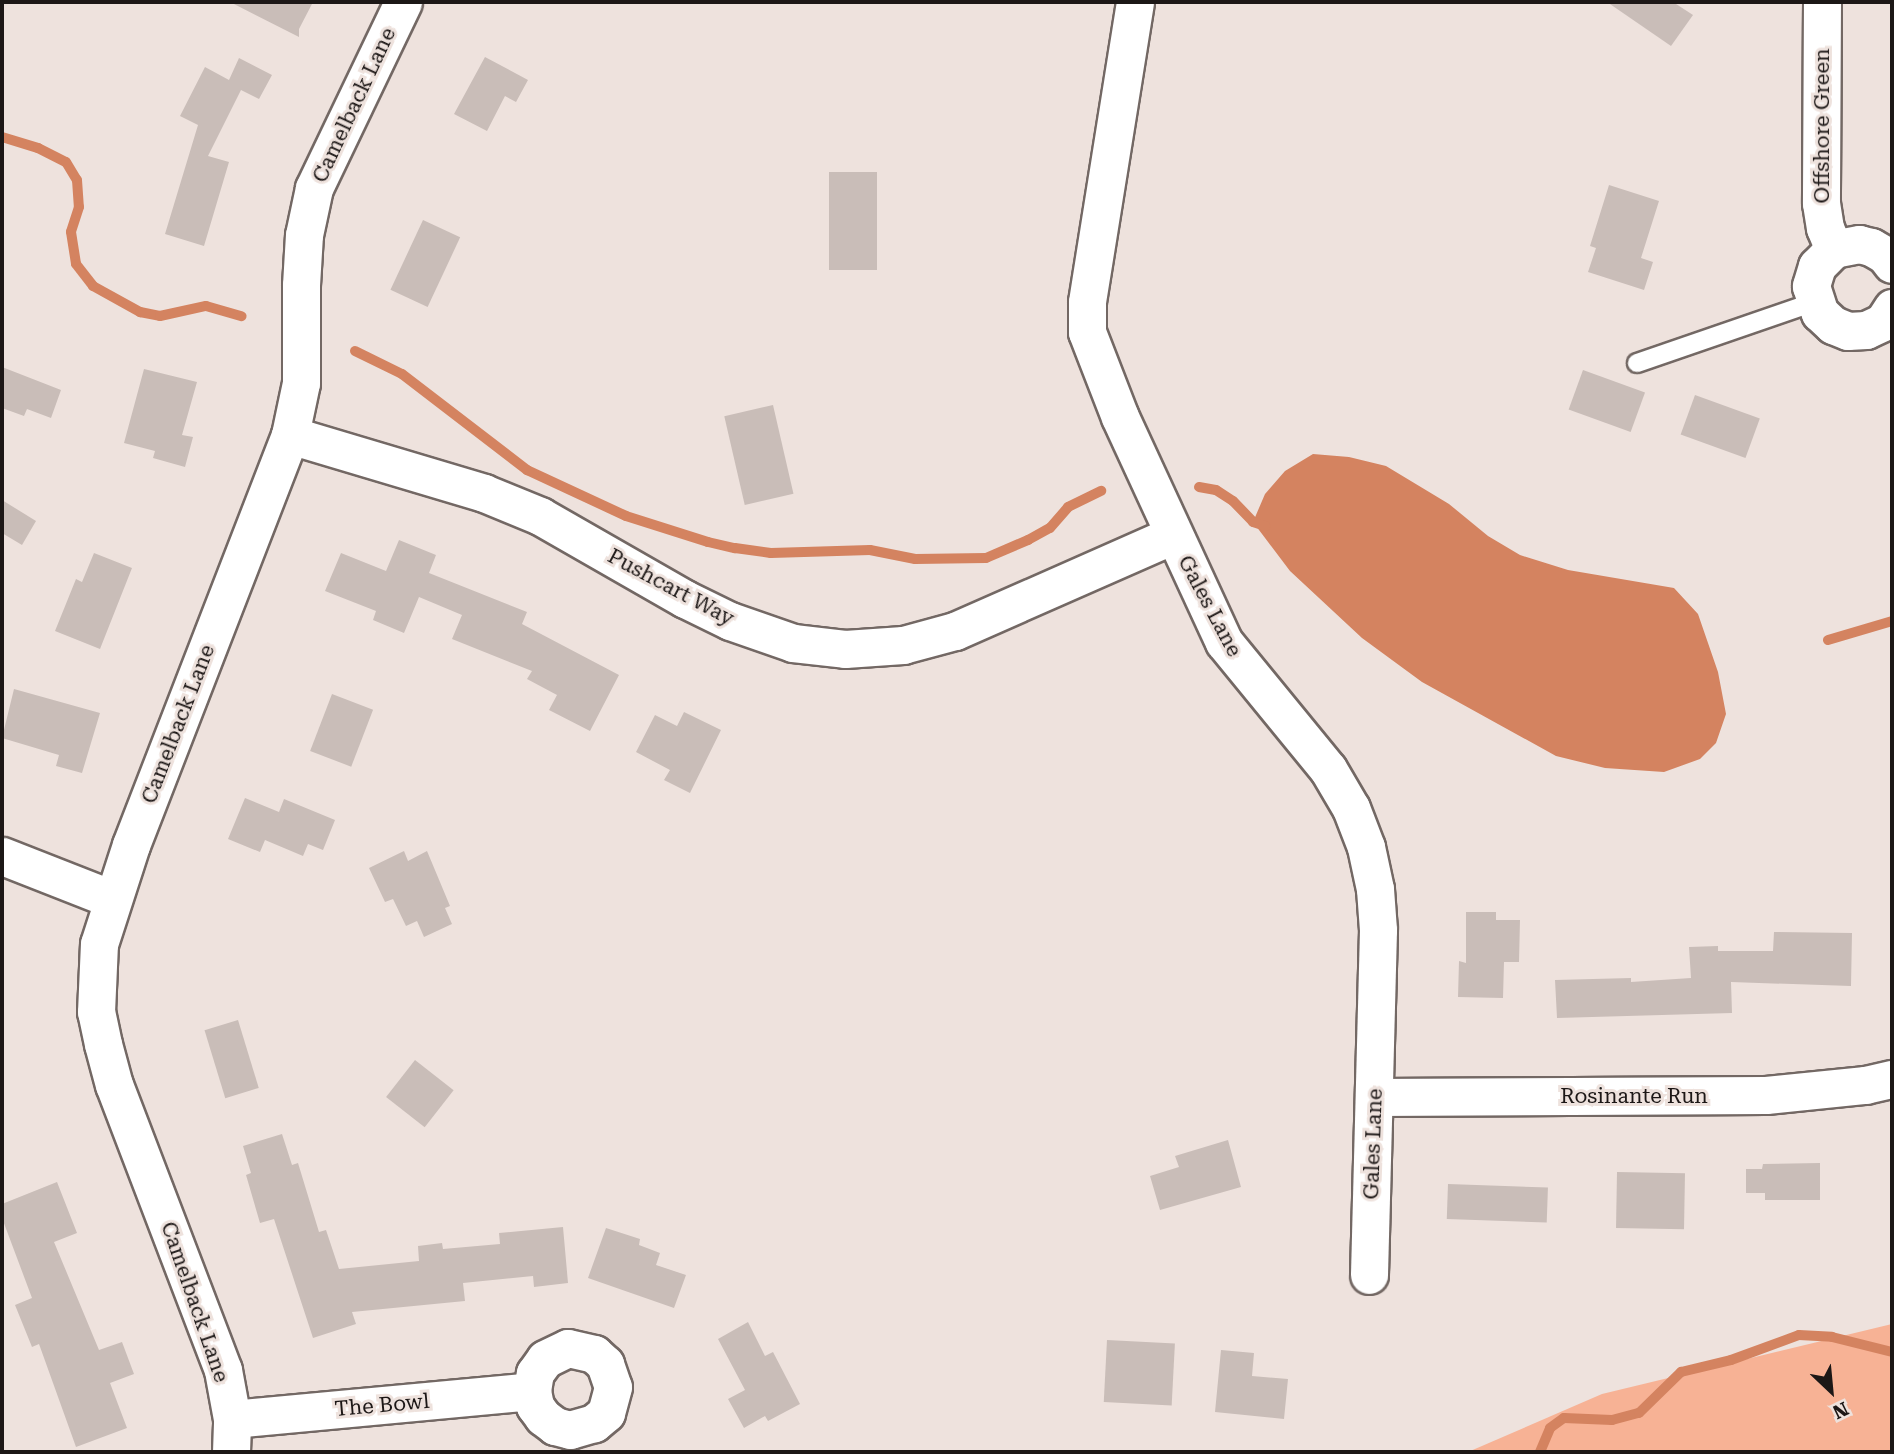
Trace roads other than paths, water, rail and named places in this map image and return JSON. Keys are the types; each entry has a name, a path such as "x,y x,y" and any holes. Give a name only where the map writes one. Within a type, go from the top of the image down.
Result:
{"street":[{"name":"Camelback Lane","path":"231,1436 223,1370 119,1097 103,1044 96,1012 99,944 112,899 290,435 301,383 304,235 314,188 403,2"},
{"name":"Gales Lane","path":"1135,2 1087,302 1087,332 1109,392 1224,642 1328,769 1351,807 1366,847 1375,888 1378,930 1369,1275"},
{"name":"Offshore Green","path":"1822,2 1821,203 1825,228 1834,249"},
{"path":"1892,264 1885,255 1871,247 1859,244 1834,249 1817,266 1811,286 1814,302 1820,313 1833,325 1848,331 1883,322 1892,309"},
{"name":"Pushcart Way","path":"290,435 484,493 529,511 583,538 685,599 730,621 793,643 845,649 891,645 955,631 1173,535"},
{"path":"2,856 112,899"},
{"name":"Rosinante Run","path":"1374,1097 1766,1095 1865,1085 1892,1079"},
{"name":"The Bowl","path":"231,1436 532,1391"}],"lane":[{"path":"1637,363 1814,302"}],"waterway":[{"path":"2,137 38,148 66,162 77,180 79,207 71,232 76,264 93,286 140,312 160,316 206,306 242,316"},
{"path":"355,351 402,374 527,470 626,516 735,548 771,553 870,550 915,559 986,558 1050,528 1068,507 1101,491"},
{"path":"1199,487 1216,490 1233,501 1253,522 1265,526"},
{"path":"1828,640 1892,621"},
{"path":"1540,1452 1550,1428 1564,1418 1612,1420 1639,1413 1681,1372 1731,1360 1799,1335 1832,1337 1892,1352"}]}
